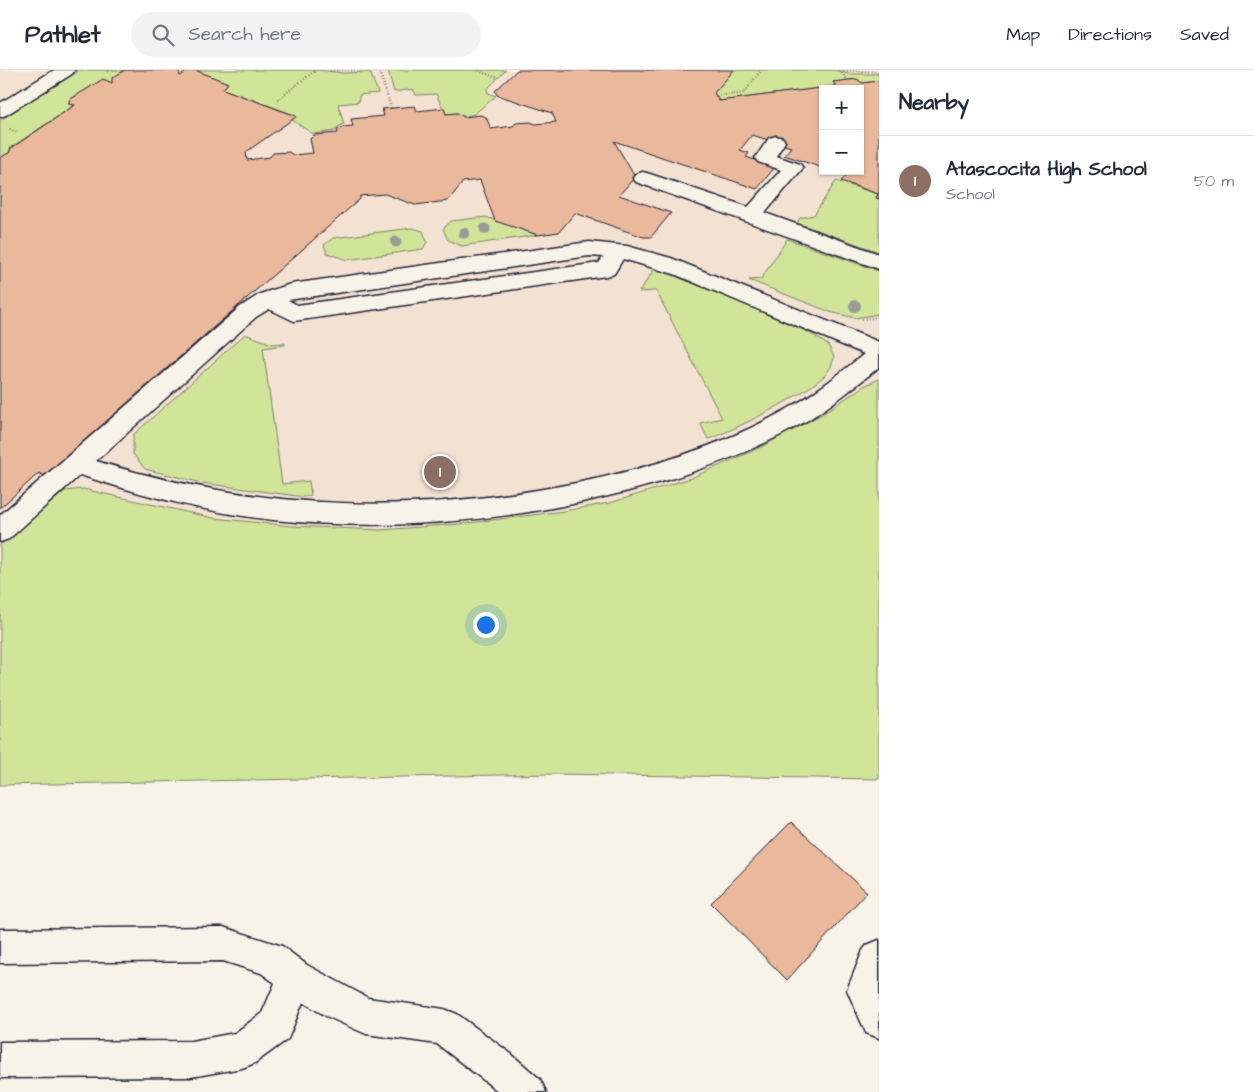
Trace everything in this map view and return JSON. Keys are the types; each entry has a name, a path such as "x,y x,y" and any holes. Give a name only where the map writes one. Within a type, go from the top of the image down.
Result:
{"lane":[{"path":"0,111 66,70"},
{"path":"752,215 793,168 765,158 776,142"},
{"path":"643,178 752,215 879,262"},
{"path":"0,530 248,312 268,299 291,292 589,249 617,251 650,257 836,332 879,352 820,400 788,420 723,452 632,480 562,497 490,509 406,516 364,516 275,510 223,504 147,487 76,464"},
{"path":"0,946 223,944 270,958 296,977 339,1003 366,1016 444,1026 497,1066 527,1092"},
{"path":"879,957 875,962 865,990 879,1020"},
{"path":"0,1060 190,1060 242,1050 275,1026 296,977"}],"path":[{"path":"106,70 110,72"},
{"path":"278,99 316,70"},
{"path":"330,70 379,70 391,108"},
{"path":"476,70 498,78"},
{"path":"716,96 744,93 761,70"},
{"path":"839,70 879,72"},
{"path":"839,70 848,80"}],"shaded area":[{"path":"0,70 879,70 879,774 0,775"}],"green space":[{"path":"80,70 125,70 113,78 112,83 69,104 75,105 10,148 10,152 0,158 0,120"},
{"path":"195,70 370,72 378,93 359,95 359,102 338,104 344,124 336,128 335,131 313,134 292,120 295,115 223,89 228,83"},
{"path":"388,70 506,70 487,89 488,93 496,96 474,114 464,117 457,113 446,114 436,94 416,95 413,89 394,92"},
{"path":"734,70 834,70 849,74 879,74 879,81 862,83 857,79 833,82 835,85 819,85 819,88 719,101 714,93"},
{"path":"836,181 878,194 876,198 879,199 879,252 797,223 800,218 814,215"},
{"path":"486,217 538,235 462,246 448,240 443,229 451,221"},
{"path":"412,228 423,231 427,242 423,249 347,260 327,253 324,245 333,238"},
{"path":"787,239 879,271 879,314 855,318 830,312 749,280 761,279"},
{"path":"655,268 798,325 828,345 834,357 830,368 818,381 770,411 734,429 708,439 700,423 722,418 656,291 639,292"},
{"path":"245,334 272,344 285,343 285,345 263,348 282,484 309,481 311,495 304,497 202,483 145,469 133,454 133,435"},
{"path":"879,379 879,779 554,774 0,785 0,545 65,491 83,489 213,518 292,526 380,530 460,524 564,511 610,503 691,478 759,448 824,413 864,386"}],"building":[{"path":"125,70 179,70 180,76 189,70 195,70 228,83 223,89 296,116 246,152 247,160 270,157 273,153 289,152 293,155 313,153 310,139 314,135 338,133 337,130 343,127 353,126 351,119 384,116 382,109 415,106 417,111 444,108 446,114 457,113 464,117 480,115 486,117 491,129 513,126 516,123 556,122 552,113 497,95 495,91 517,70 734,70 714,93 719,101 819,88 819,167 784,155 791,147 752,135 740,150 749,153 746,157 775,167 757,189 614,141 635,177 619,195 671,213 651,237 643,237 575,213 559,232 538,235 495,221 480,180 463,182 448,201 415,205 385,194 360,196 360,199 44,476 39,473 0,508 0,158 10,152 10,149 75,105 69,104 69,100 103,79 112,83 112,78"},
{"path":"857,79 862,83 879,81 879,199 876,198 878,194 841,181 846,176 843,175 864,175 864,85 835,85 833,82"},
{"path":"791,822 867,892 787,980 711,903"}],"place":[{"name":"Atascocita High School","path":"440,472"}]}
